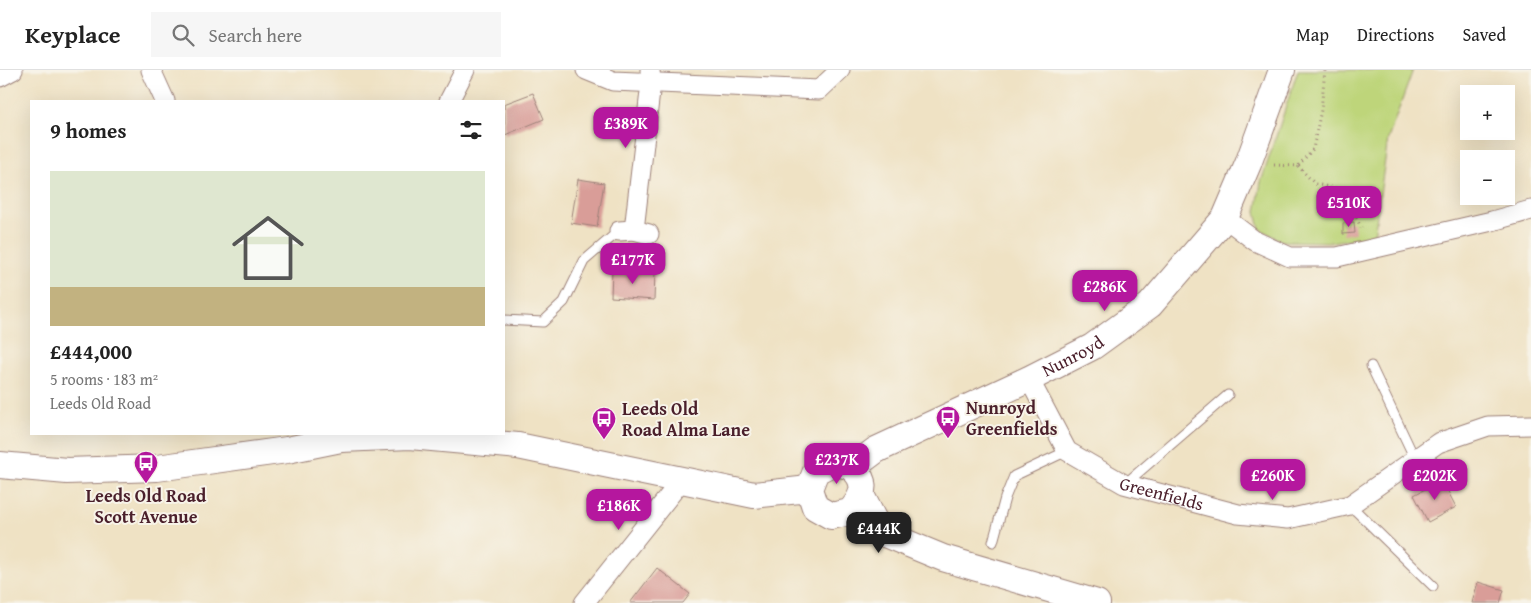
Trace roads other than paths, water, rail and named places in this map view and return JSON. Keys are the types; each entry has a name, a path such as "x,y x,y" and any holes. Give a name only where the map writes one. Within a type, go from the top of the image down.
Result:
{"street":[{"path":"0,77 13,70"},
{"path":"151,70 165,100"},
{"path":"450,100 465,70"},
{"path":"586,70 614,82 650,77 819,90 840,70"},
{"name":"Nunroyd","path":"852,468 876,450 1029,379 1092,347 1150,305 1224,218 1248,164 1282,70"},
{"path":"634,232 650,77"},
{"path":"1224,218 1256,241 1290,257 1337,257 1492,221 1531,210"},
{"path":"1029,379 1068,451"},
{"name":"Greenfields","path":"1068,451 1124,484 1238,514 1288,519 1350,505 1438,443 1488,426 1531,425"},
{"path":"0,465 67,471 157,468 286,450 341,439 410,436 518,446 754,495 809,489"},
{"path":"862,497 850,512 831,516 815,507 809,489 816,470 834,462 852,468 862,481 862,497 880,532 943,558 1097,603"},
{"path":"584,603 681,480"}],"lane":[{"path":"505,320 543,322 564,302 584,261 634,232"},
{"path":"1371,366 1415,459"},
{"path":"1124,484 1228,395"},
{"path":"993,542 1005,498 1014,476 1068,451"},
{"path":"1350,505 1433,586"}],"place":[{"name":"Nunroyd Greenfields","path":"948,439"},
{"name":"Leeds Old Road Alma Lane","path":"604,440"},
{"name":"Leeds Old Road Scott Avenue","path":"146,484"}]}
